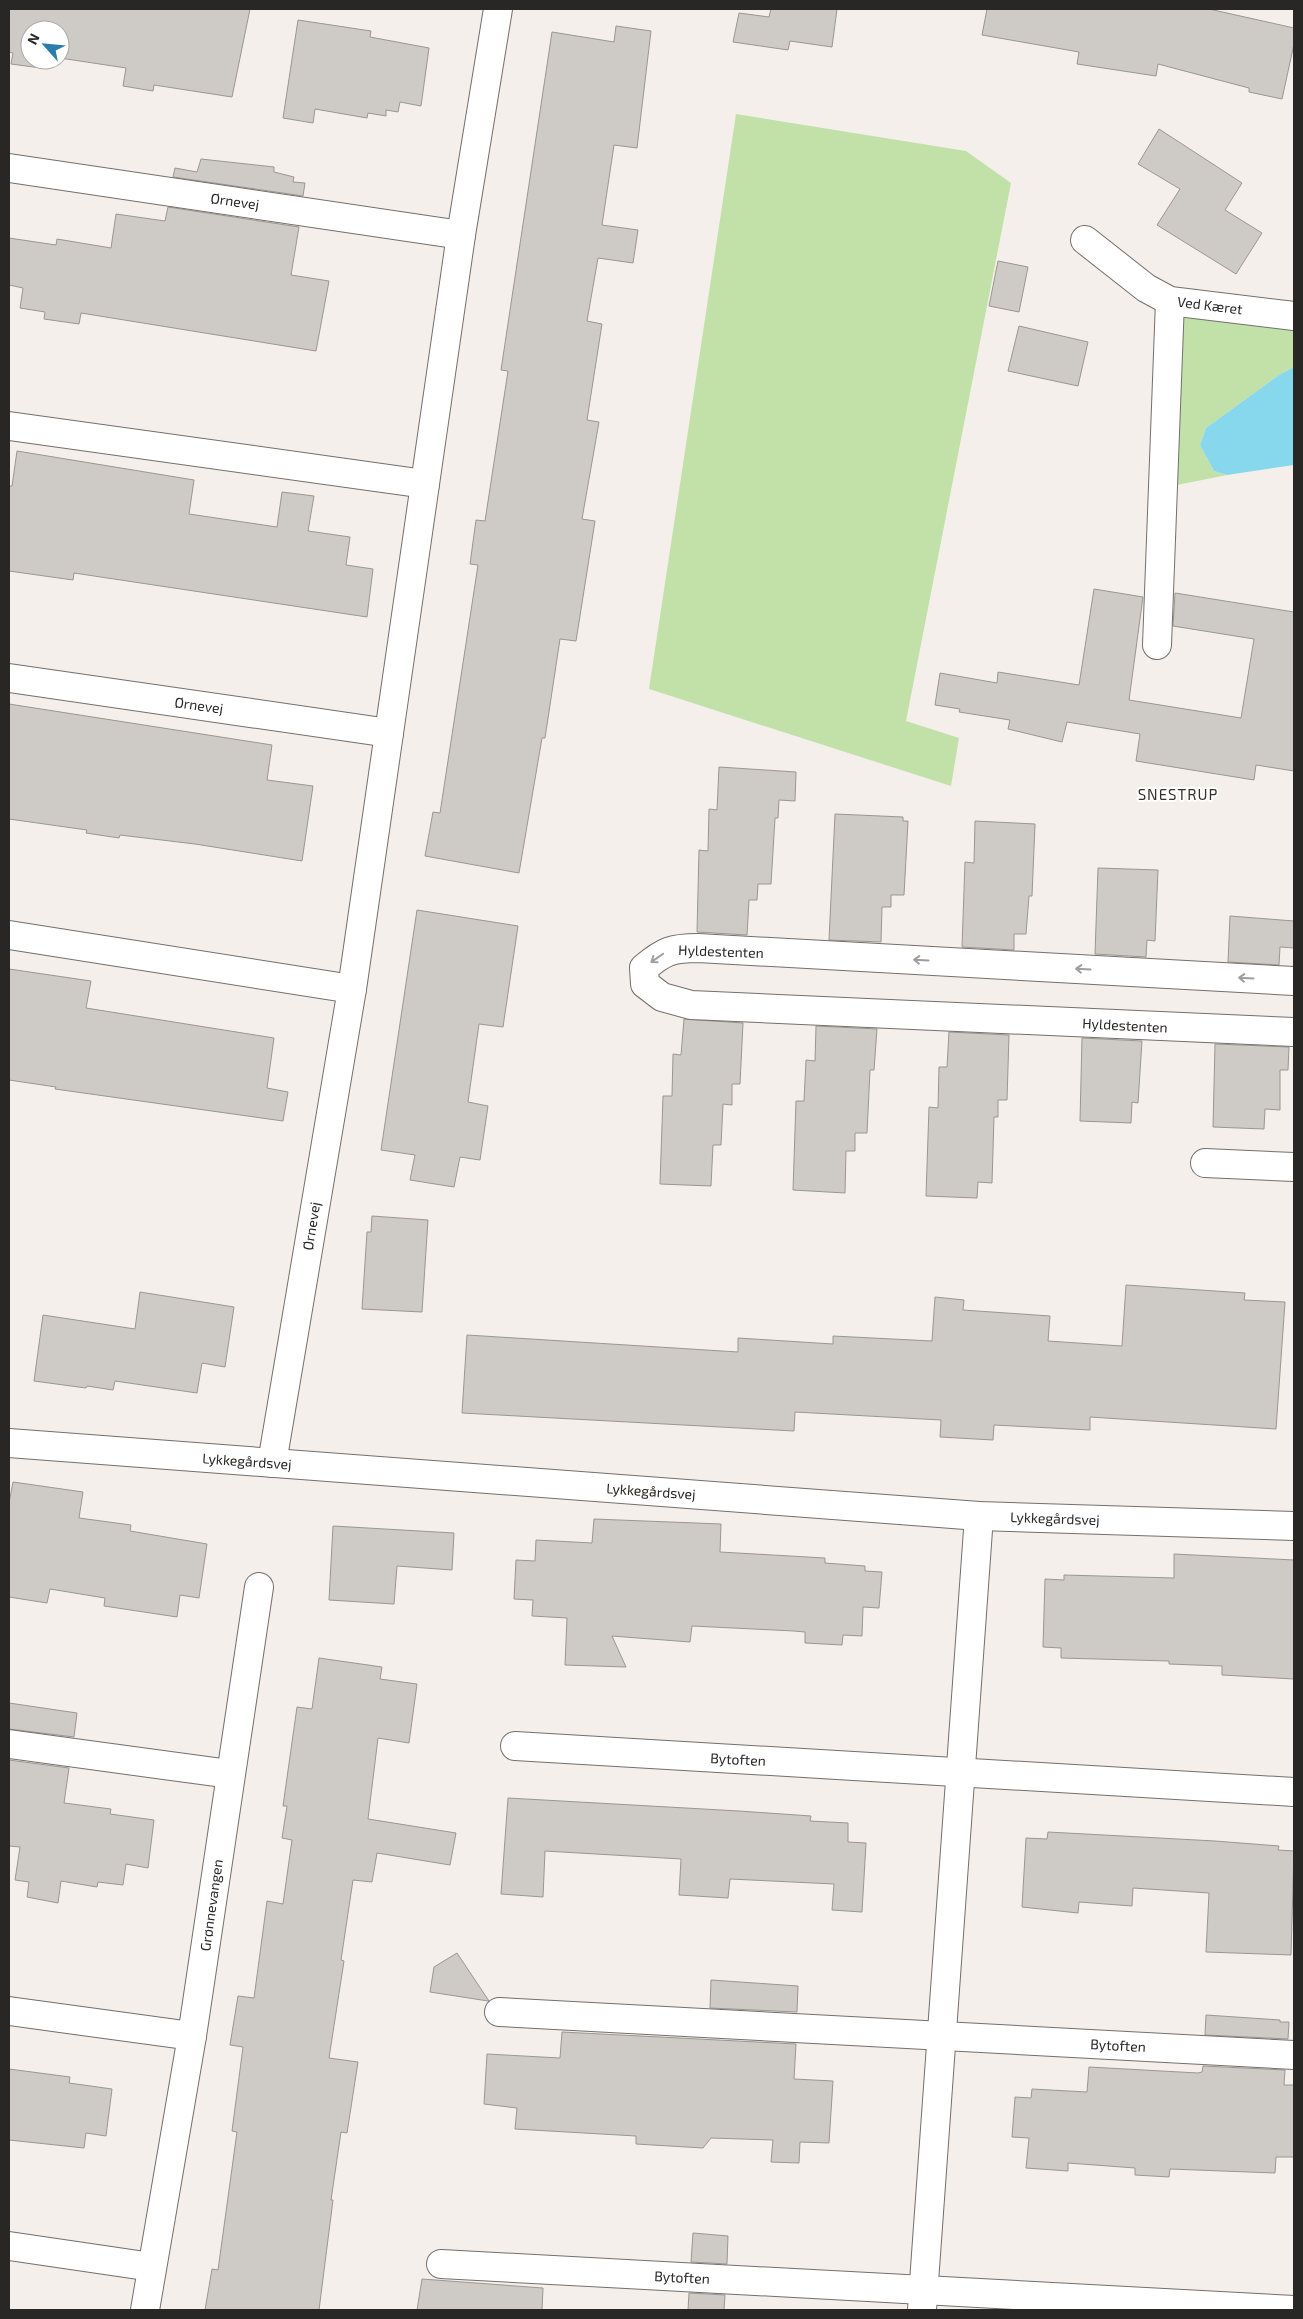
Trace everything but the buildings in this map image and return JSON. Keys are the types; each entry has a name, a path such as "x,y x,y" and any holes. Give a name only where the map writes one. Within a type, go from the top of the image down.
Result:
{"street":[{"name":"Ørnevej","path":"272,1463 352,989 461,235 498,9"},
{"name":"Ørnevej","path":"9,168 461,235"},
{"name":"Ved Kæret","path":"1085,240 1146,288 1170,300 1294,316"},
{"path":"1157,645 1170,300"},
{"path":"9,426 425,484"},
{"name":"Ørnevej","path":"9,678 389,732"},
{"path":"9,935 352,989"},
{"name":"Hyldestenten","path":"1294,980 698,948 674,948 644,968 645,984 662,997 691,1005 1294,1032"},
{"path":"1204,1163 1294,1167"},
{"name":"Lykkegårdsvej","path":"9,1442 979,1516 1294,1526"},
{"path":"922,2300 979,1516"},
{"name":"Grønnevangen","path":"145,2310 192,2036 259,1587"},
{"path":"9,1744 230,1774"},
{"name":"Bytoften","path":"515,1746 1294,1792"},
{"path":"9,2011 192,2036"},
{"name":"Bytoften","path":"498,2012 1294,2055"},
{"path":"9,2246 152,2267"},
{"name":"Bytoften","path":"441,2264 922,2300 1294,2310"}],"green space":[{"path":"736,114 966,151 1011,183 906,721 959,738 951,786 649,689"},
{"path":"1170,301 1294,316 1294,367 1279,375 1206,428 1200,445 1214,471 1227,475 1162,488"}],"water":[{"path":"1294,367 1294,465 1227,475 1214,471 1200,445 1206,428 1279,375"}],"district":[{"name":"SNESTRUP","path":"1178,794"}]}
